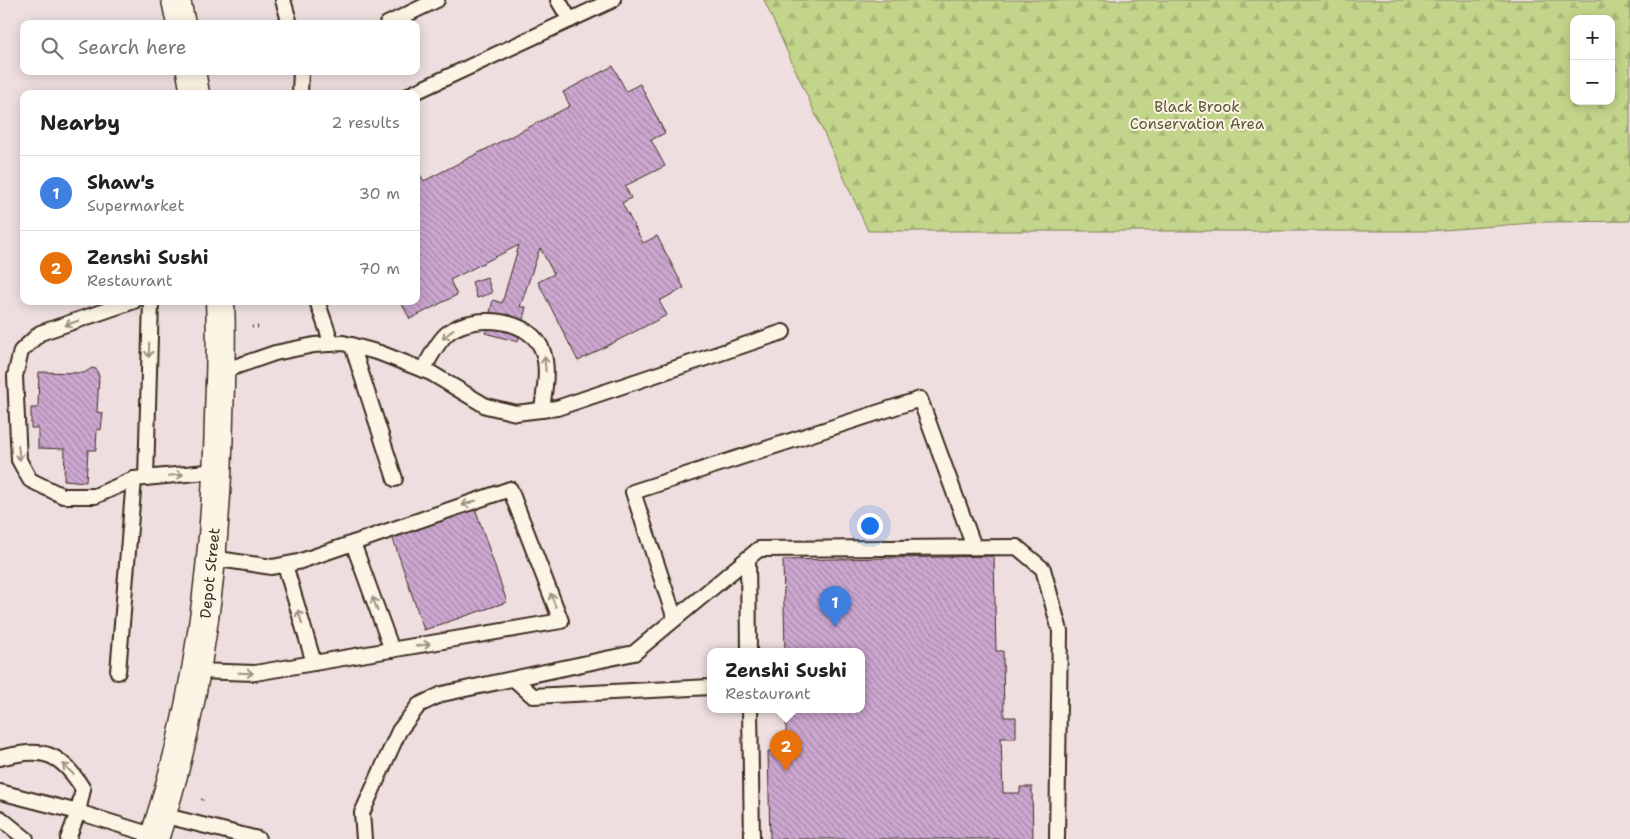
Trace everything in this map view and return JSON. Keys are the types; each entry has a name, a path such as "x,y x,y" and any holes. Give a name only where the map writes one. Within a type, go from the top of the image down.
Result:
{"highway":[{"path":"176,0 180,20"},
{"path":"192,75 194,90"},
{"name":"Depot Street","path":"157,830 188,719 197,672 212,558 218,471 220,305"}],"lane":[{"path":"283,0 289,20"},
{"path":"395,20 437,0"},
{"path":"558,0 570,20"},
{"path":"420,90 613,0"},
{"path":"300,75 300,90"},
{"path":"122,305 40,333 21,351 15,376 19,460 30,480 63,496 95,496 140,478 218,471"},
{"path":"118,672 140,478 150,305"},
{"path":"318,305 332,344"},
{"path":"423,370 448,332 466,323 491,320 524,330 538,340 544,353 546,376 542,410"},
{"path":"220,372 275,353 332,344 352,345 380,353 423,370 486,406 516,413 557,408 784,332"},
{"path":"352,345 396,479"},
{"path":"675,618 633,492 920,399 974,547"},
{"path":"197,672 255,674 561,621 510,489 285,565 272,567 212,558"},
{"path":"353,543 392,650"},
{"path":"364,839 362,813 399,731 419,705 442,694 634,653 759,549 1017,547 1043,569 1060,631 1057,839"},
{"path":"748,558 749,648"},
{"path":"285,565 314,663"},
{"path":"514,679 533,696 707,686"},
{"path":"750,713 752,839"},
{"path":"0,758 26,751 53,756 71,770 83,789 78,812 68,839"},
{"path":"0,792 157,830 258,839"},
{"path":"0,818 26,839"}],"path":[{"path":"252,327 259,327"}],"green space":[{"name":"Black Brook Conservation Area","path":"764,0 1630,0 1630,221 1545,222 1431,231 868,231"}],"building":[{"path":"613,66 626,91 640,84 665,133 651,140 665,166 625,186 631,198 622,203 643,243 657,236 684,288 659,301 667,315 578,361 538,282 554,274 540,248 520,307 526,307 518,342 485,333 493,300 502,303 519,245 450,280 457,295 410,319 402,305 420,305 420,174 424,181 570,106 563,92"},
{"path":"487,277 492,293 477,298 472,282"},
{"path":"92,368 96,369 99,376 97,412 103,413 101,430 97,429 96,450 88,450 86,482 64,480 65,449 38,448 38,428 31,428 31,408 38,408 39,372 84,373"},
{"path":"475,508 507,602 424,630 392,536"},
{"path":"994,556 996,651 1003,651 1004,717 1016,717 1016,738 1001,738 1003,793 1020,793 1020,787 1032,787 1033,839 770,839 768,751 786,752 786,713 865,713 865,648 785,648 783,560"}],"place":[{"name":"Shaw's","path":"835,627"},
{"name":"Zenshi Sushi","path":"786,771"}]}
